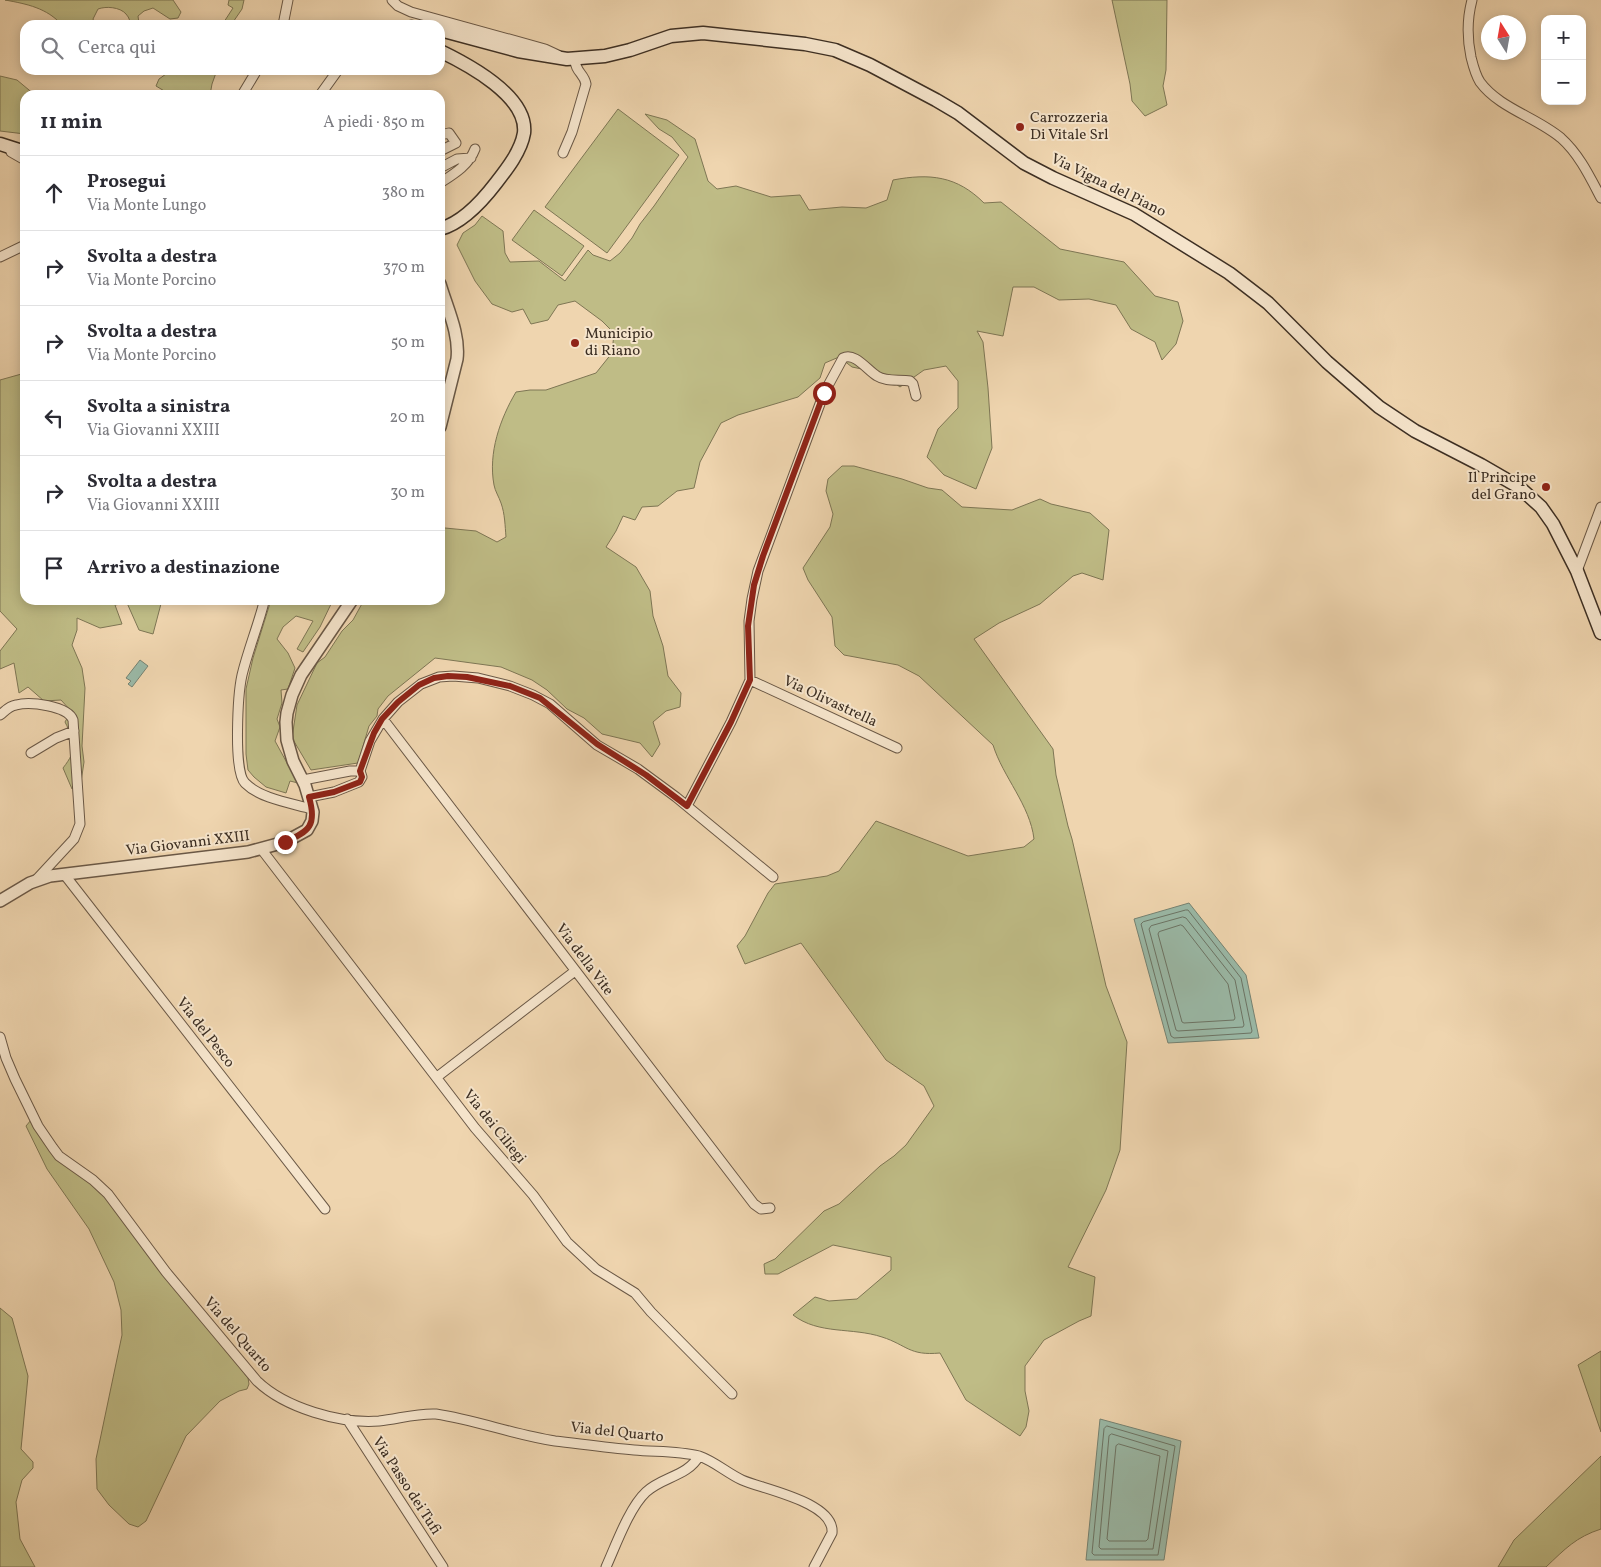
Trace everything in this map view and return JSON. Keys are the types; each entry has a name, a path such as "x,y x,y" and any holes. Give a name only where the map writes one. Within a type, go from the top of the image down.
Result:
{"main road":[{"name":"Via Vigna del Piano","path":"445,31 518,51 571,59 596,58 620,53 672,36 703,33 805,44 835,50 870,65 958,113 1024,163 1052,178 1134,214 1229,273 1264,300 1327,362 1386,412 1415,431 1506,479 1526,492 1541,507 1553,524 1577,571 1601,633"},
{"path":"445,54 473,68 503,92 519,113 524,128 522,140 518,148 492,189 460,218 445,227"},
{"path":"0,145 20,151"}],"street":[{"path":"284,20 288,0"},
{"path":"392,0 398,6 411,12 441,20"},
{"path":"1472,0 1468,42 1478,80 1497,98 1542,125 1568,145 1589,175 1601,198"},
{"path":"445,21 545,48 571,59 586,84 564,153"},
{"path":"245,90 254,75"},
{"path":"324,90 334,75"},
{"path":"445,134 456,143 445,149"},
{"path":"0,145 20,157"},
{"path":"445,180 471,158 475,149"},
{"path":"445,165 456,159 471,158"},
{"path":"0,257 20,248"},
{"path":"445,300 456,336 458,354 445,407"},
{"path":"687,806 731,722 750,680 749,621 758,572 824,393 843,358 848,356 854,358 882,378 910,381 913,384 916,396"},
{"path":"1577,571 1601,507"},
{"path":"263,605 240,686 237,754 240,772 245,783 261,793 284,802 312,809 303,780 293,761 286,740 288,707 301,675 349,605"},
{"path":"309,797 334,792 360,782 362,777 360,771 370,741 382,719 404,697 422,684 439,677 467,677 510,686 545,701 597,744 646,775 687,806 773,877"},
{"name":"Via Olivastrella","path":"750,680 897,748"},
{"path":"0,715 10,707 20,704 56,708 70,714 73,720 81,820 76,836 36,880"},
{"name":"Via della Vite","path":"382,719 754,1204 761,1209 770,1208"},
{"path":"31,753 53,739 74,731"},
{"path":"303,780 350,771 360,771"},
{"name":"Via Giovanni XXIII","path":"0,901 36,880 64,874 262,850 285,842 307,830 312,821 312,809"},
{"name":"Via dei Ciliegi","path":"262,850 475,1128 533,1195 567,1242 596,1269 635,1293 651,1312 732,1394"},
{"name":"Via del Pesco","path":"64,874 324,1209"},
{"path":"437,1077 575,971"},
{"name":"Via del Quarto","path":"0,1037 14,1079 38,1126 59,1156 93,1180 108,1194 166,1272 257,1381 268,1390 306,1410 330,1417 376,1421 420,1414 436,1414 544,1439 619,1449 699,1456 746,1482 777,1491 807,1504 827,1519 832,1527 832,1535 814,1567"},
{"name":"Via Passo dei Tufi","path":"346,1419 443,1567"},
{"path":"606,1567 633,1509 641,1498 661,1481 690,1468 699,1456"}],"shaded area":[{"path":"5,0 173,0 181,12 178,18 170,19 153,8 144,11 138,16 138,20 130,20 127,15 117,9 105,8 98,9 93,20 57,20 50,14 29,5"},
{"path":"229,0 244,0 242,9 234,20 225,20 233,8 228,5"},
{"path":"1112,0 1167,0 1166,70 1163,86 1167,105 1145,116 1132,101"},
{"path":"165,75 215,75 211,90 163,90 156,86 159,79"},
{"path":"0,76 17,80 29,90 20,90 20,133 0,131"},
{"path":"618,109 679,155 607,253 545,207"},
{"path":"645,114 667,120 695,139 708,181 717,189 736,186 771,197 800,195 809,210 842,207 866,208 887,200 893,180 931,177 953,182 964,187 984,203 1001,202 1060,249 1124,262 1155,296 1178,302 1183,321 1176,344 1162,360 1155,342 1131,329 1116,305 1089,299 1059,300 1034,287 1013,287 1003,336 977,331 983,342 992,448 976,489 944,475 927,457 938,429 958,408 958,381 946,366 924,370 900,387 881,373 852,367 839,357 825,363 820,378 798,397 738,415 721,423 700,462 694,488 677,491 658,506 642,507 635,520 623,516 606,547 636,567 650,591 653,616 663,646 668,676 681,693 680,707 666,711 653,722 660,744 652,757 640,743 602,734 584,718 567,709 547,690 532,680 501,667 435,658 388,696 378,709 377,716 369,726 358,763 311,770 292,738 297,705 317,663 325,657 342,631 353,620 361,605 445,605 445,528 476,531 497,542 506,537 503,511 494,485 493,461 500,425 516,392 546,390 596,373 612,353 614,333 602,321 575,301 558,305 548,320 531,324 523,309 512,312 492,304 475,281 457,245 463,233 475,225 482,216 503,231 505,253 510,262 539,261 565,281 588,250 593,255 610,261 620,253 632,238 688,157 672,137 659,129"},
{"path":"534,210 584,246 562,276 512,240"},
{"path":"20,374 20,605 115,605 122,624 100,628 77,618 77,630 72,645 82,668 85,688 82,746 84,762 81,782 72,789 63,768 73,750 73,740 65,722 71,711 61,700 44,701 28,687 19,693 14,663 0,669 0,651 17,629 0,611 0,380"},
{"path":"842,466 854,466 928,488 942,490 962,507 1012,510 1040,499 1051,504 1090,513 1109,530 1103,580 1082,573 1073,576 1040,604 999,623 974,639 1053,749 1056,775 1106,986 1127,1042 1120,1150 1106,1190 1068,1267 1095,1277 1091,1316 1044,1340 1025,1366 1025,1391 1029,1411 1026,1427 1020,1436 966,1400 940,1353 921,1353 882,1337 825,1328 803,1321 793,1315 815,1297 829,1301 857,1299 891,1270 891,1257 833,1245 778,1274 765,1274 764,1264 775,1259 824,1211 839,1204 906,1145 934,1106 924,1086 886,1060 801,943 745,964 737,946 745,936 768,893 775,884 827,876 839,871 876,821 968,856 1024,847 1034,839 1027,814 997,757 993,745 919,676 898,665 844,655 835,646 832,617 808,580 803,568 830,527 833,514 826,491 828,479"},
{"path":"128,605 161,605 153,634 139,630"},
{"path":"269,605 331,605 320,627 303,652 297,649 313,621 296,616 283,627 277,639 288,653 295,668 288,689 281,690 282,703 277,719 280,727 275,741 298,783 290,781 286,793 266,787 248,770 246,754 246,689 253,658"},
{"path":"31,1120 113,1205 248,1378 249,1384 247,1389 220,1401 186,1436 146,1521 138,1527 129,1524 109,1505 97,1489 96,1459 122,1335 121,1310 114,1282 89,1229 47,1169 26,1126"},
{"path":"0,1308 12,1318 28,1376 21,1449 33,1462 33,1468 22,1480 16,1502 20,1539 35,1567 0,1567"},
{"path":"1601,1351 1601,1432 1578,1365"},
{"path":"1601,1456 1601,1529 1578,1540 1565,1549 1546,1567 1498,1567 1514,1540"}],"water":[{"path":"140,660 148,666 132,687 128,684 131,681 126,678"},
{"path":"1189,903 1246,975 1259,1038 1168,1043 1134,919"},
{"path":"1100,1419 1181,1441 1164,1560 1086,1560"}],"place":[{"name":"Carrozzeria Di Vitale Srl","path":"1020,127"},
{"name":"Municipio di Riano","path":"575,343"},
{"name":"Il Principe del Grano","path":"1546,487"}],"route":[{"path":"285,842 307,830 311,824 313,812 309,797 334,792 360,782 362,774 360,771 370,741 382,719 393,707 422,684 434,678 448,676 467,677 510,686 540,698 550,704 584,735 646,775 687,806 731,722 750,680 748,626 754,585 824,393"}]}
